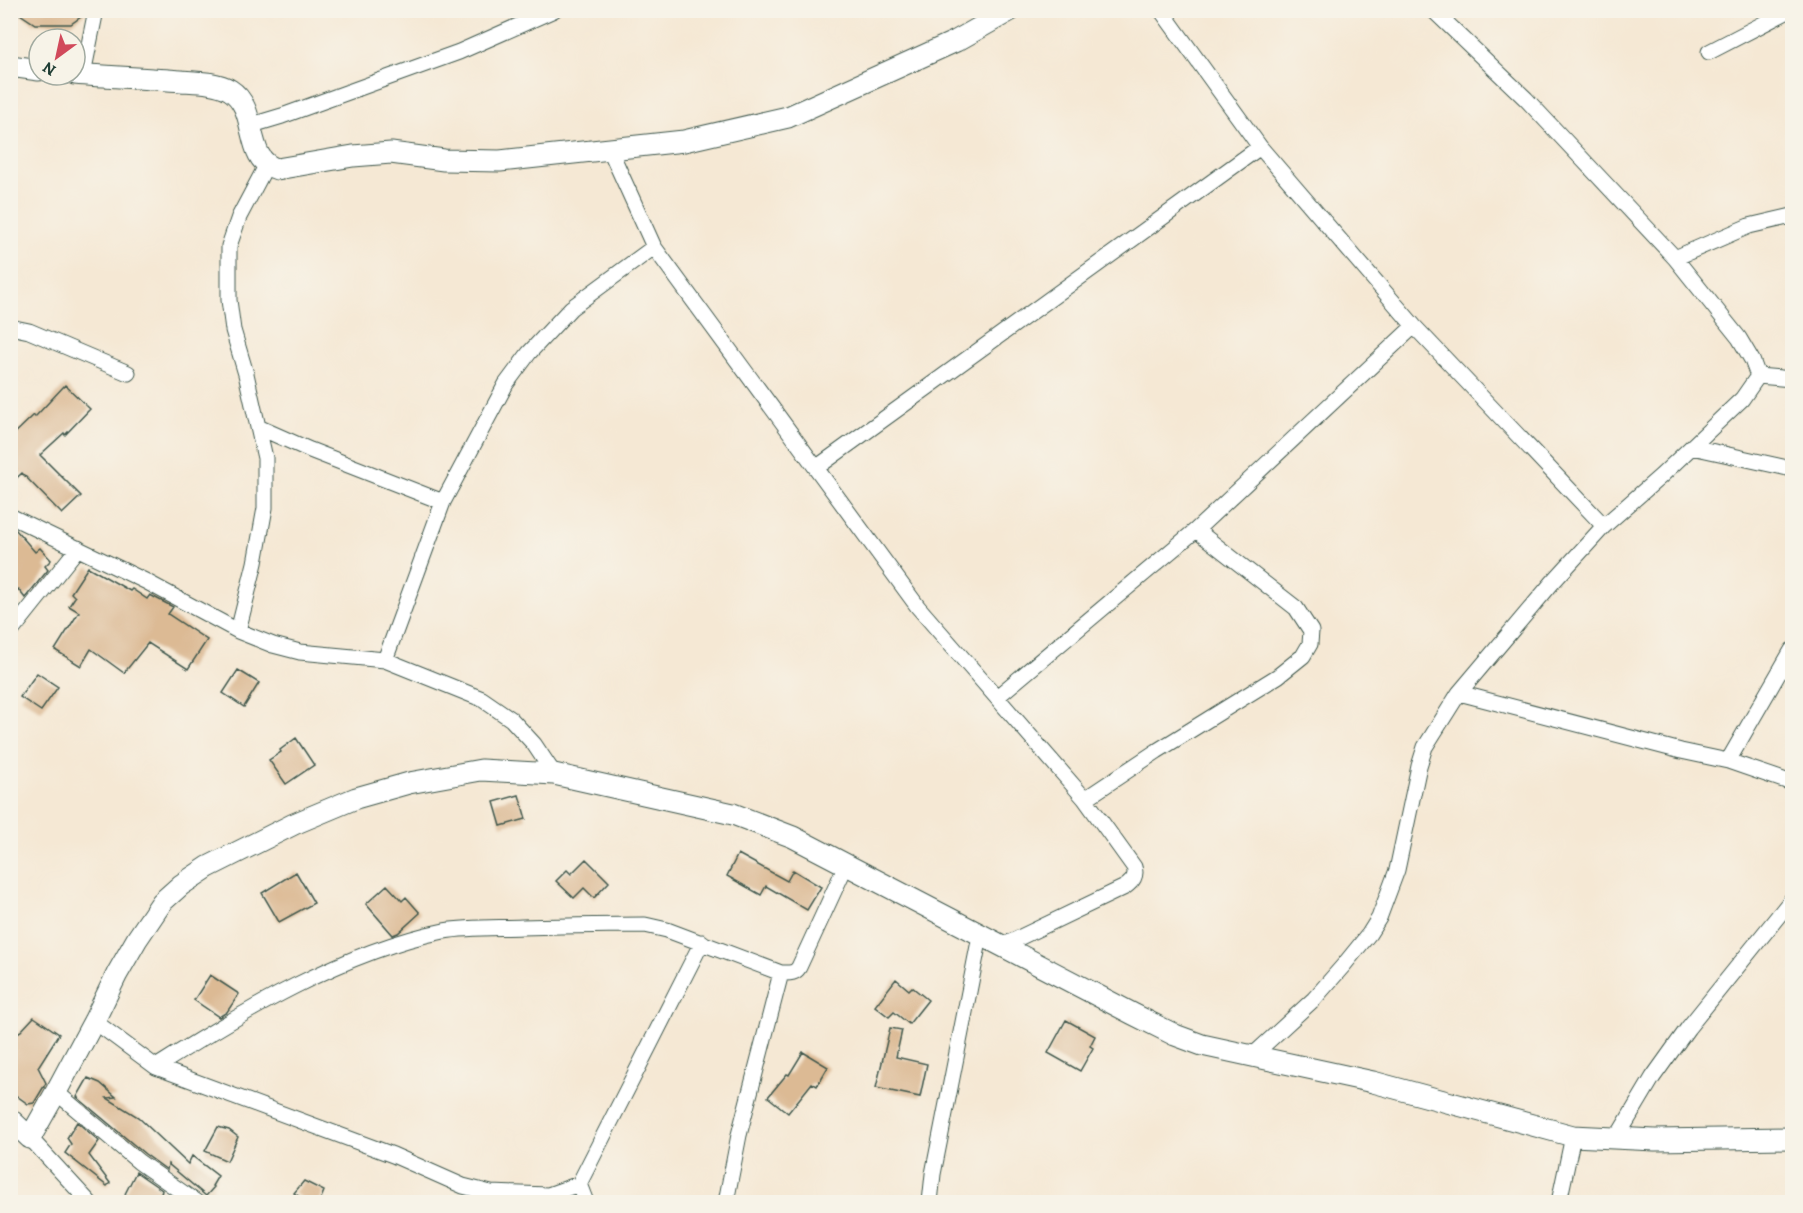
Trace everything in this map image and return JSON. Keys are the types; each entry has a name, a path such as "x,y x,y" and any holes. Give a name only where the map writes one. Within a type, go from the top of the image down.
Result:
{"street":[{"path":"87,44 96,10"},
{"path":"252,124 282,116 459,52 554,10"},
{"path":"87,74 208,83 231,90 243,104 252,124 255,147 266,166 277,169 312,162 390,153 427,159 500,161 684,141 788,117 956,41 1011,10"},
{"path":"1161,10 1260,147 1414,326 1604,526"},
{"path":"1433,10 1526,99 1675,258 1739,338 1758,376"},
{"path":"1709,52 1790,10"},
{"path":"10,66 27,68"},
{"path":"816,468 1260,147"},
{"path":"609,150 654,247 918,607 1085,799 1131,861 1136,872 1135,877 1125,887 1002,946"},
{"path":"238,631 257,555 265,508 265,458 233,330 229,300 229,246 239,217 266,166"},
{"path":"1675,258 1749,226 1792,216"},
{"path":"385,660 443,502 506,384 529,353 571,308 654,247"},
{"path":"998,697 1196,530 1414,326"},
{"path":"10,327 28,331 128,373"},
{"path":"1758,376 1792,379"},
{"path":"1251,1057 1314,999 1350,958 1379,918 1397,870 1425,747 1459,693 1552,583 1604,526 1743,399 1758,376"},
{"path":"258,427 443,502"},
{"path":"1692,447 1792,469"},
{"path":"10,516 146,581 238,631 273,645 300,652 385,660 482,699 511,719 534,744 555,774"},
{"path":"1085,799 1278,676 1303,656 1310,644 1311,631 1296,608 1196,530"},
{"path":"10,633 78,548"},
{"path":"1728,761 1792,650"},
{"path":"1459,693 1681,751 1728,761 1792,783"},
{"path":"30,1138 117,974 162,902 181,885 208,867 294,824 356,798 409,783 481,770 555,774 733,814 793,837 980,936 1175,1035 1202,1045 1373,1082 1573,1136 1655,1140 1792,1138"},
{"path":"156,1067 220,1026 331,969 383,948 446,931 480,928 645,925 702,942 781,973 791,973 799,967 846,865"},
{"path":"1616,1139 1653,1077 1688,1028 1792,899"},
{"path":"930,1203 933,1174 980,936"},
{"path":"94,1021 156,1067 393,1155 463,1186 491,1193 548,1195 579,1184 702,942"},
{"path":"726,1203 739,1135 781,973"},
{"path":"56,1092 139,1162 196,1203"},
{"path":"10,1119 89,1203"},
{"path":"1558,1203 1573,1136"},
{"path":"579,1184 586,1203"}],"building":[{"path":"14,10 86,10 85,14 71,24 35,24"},
{"path":"65,385 90,409 65,435 64,433 40,455 81,496 62,514 22,473 10,484 10,438 34,415 35,417"},
{"path":"10,527 16,530 35,552 40,548 51,560 45,566 48,570 25,598 18,589 10,598"},
{"path":"88,567 147,599 150,595 173,607 168,614 207,640 188,669 148,643 124,673 91,649 81,666 55,650 79,612 69,606 75,597 71,593"},
{"path":"238,670 259,683 244,707 223,693"},
{"path":"37,673 58,687 41,711 20,697"},
{"path":"296,738 314,765 286,784 269,760"},
{"path":"519,795 526,819 501,826 494,802"},
{"path":"738,854 787,881 793,870 821,887 807,910 766,886 761,895 727,876"},
{"path":"586,859 609,882 594,898 584,888 574,898 556,881 567,870 571,874"},
{"path":"296,872 314,903 279,922 262,893"},
{"path":"387,885 402,901 406,897 420,913 393,935 366,904"},
{"path":"210,975 239,994 227,1012 219,1017 194,1000"},
{"path":"896,979 909,990 912,987 928,1000 909,1024 894,1012 889,1017 875,1006"},
{"path":"34,1017 59,1034 38,1067 46,1083 34,1103 28,1104 10,1091 10,1037 21,1031"},
{"path":"1066,1020 1095,1036 1090,1046 1093,1048 1080,1071 1048,1053"},
{"path":"890,1028 902,1030 896,1057 927,1064 920,1097 876,1088"},
{"path":"803,1052 828,1067 817,1086 812,1083 788,1113 768,1097 787,1074 789,1075"},
{"path":"88,1078 100,1083 116,1097 107,1098 138,1117 188,1164 192,1156 218,1176 212,1186 214,1187 206,1196 168,1164 167,1170 145,1154 77,1097"},
{"path":"77,1122 99,1141 89,1155 110,1183 107,1186 65,1153 71,1144 67,1138"},
{"path":"218,1127 229,1130 238,1137 227,1161 205,1151"},
{"path":"136,1172 162,1190 159,1203 137,1203 125,1194"},
{"path":"304,1181 324,1191 319,1203 309,1203 294,1193"}]}
